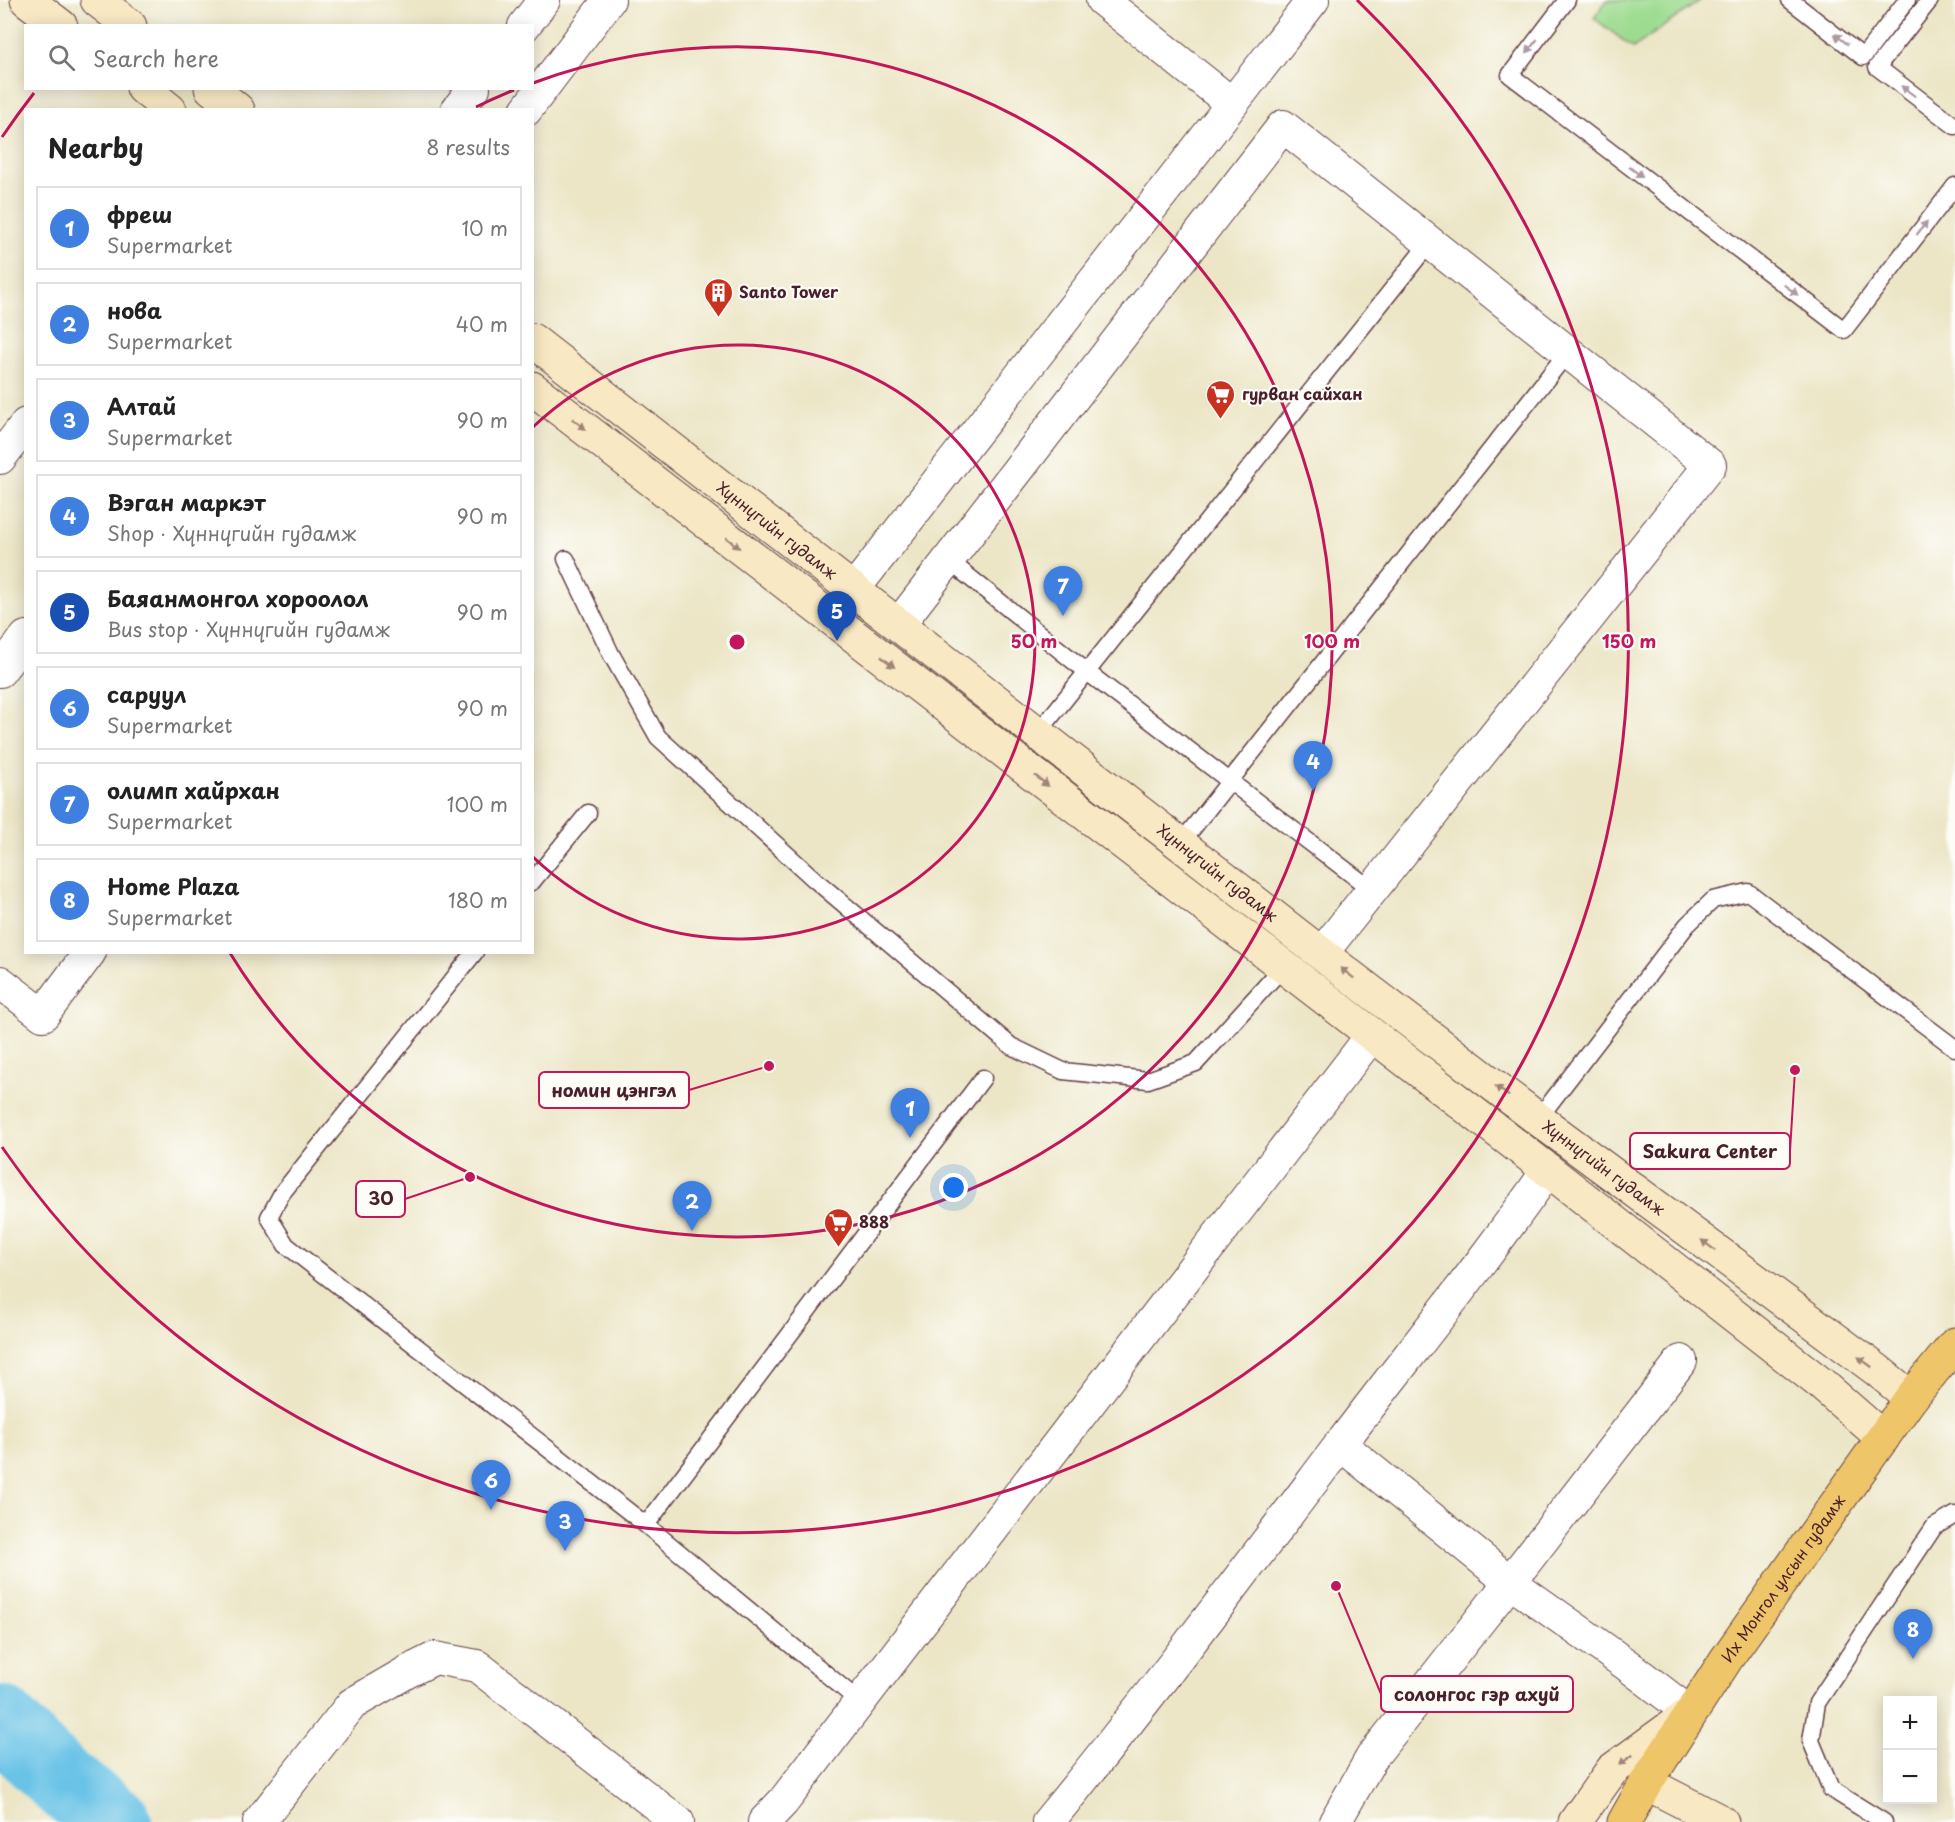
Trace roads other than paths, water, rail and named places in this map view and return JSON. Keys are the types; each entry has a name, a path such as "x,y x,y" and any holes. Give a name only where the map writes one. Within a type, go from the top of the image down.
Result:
{"main road":[{"path":"27,0 58,24"},
{"path":"97,0 127,24"},
{"path":"145,90 168,108"},
{"path":"213,90 236,108"},
{"name":"Хүннүгийн гудамж","path":"538,354 899,624 1538,1119 1877,1370 1911,1398"},
{"path":"534,390 1548,1170 1819,1382 1883,1438"},
{"name":"Их Монгол улсын гудамж","path":"1624,1822 1646,1783 1726,1658 1911,1398 1955,1344"},
{"path":"1575,1822 1612,1770 1690,1713"},
{"path":"1646,1783 1722,1822"}],"street":[{"path":"526,24 544,0"},
{"path":"528,108 609,0"},
{"path":"1102,0 1231,104"},
{"path":"854,590 1313,0"},
{"path":"459,108 472,90"},
{"path":"899,624 1283,126 1710,465 1322,953"},
{"path":"0,458 24,427"},
{"path":"0,671 24,640"},
{"path":"0,982 43,1015 89,954"},
{"path":"764,1822 783,1802 1372,1035"},
{"path":"1048,1822 1174,1665 1548,1170"},
{"path":"1335,1822 1372,1757 1681,1361"},
{"path":"1340,1444 1510,1582 1690,1713"},
{"path":"259,1822 352,1704 435,1658 477,1666 678,1822"}],"lane":[{"path":"1567,0 1510,75 1844,330 1955,186"},
{"path":"1790,0 1863,57 1907,0"},
{"path":"1930,0 1877,67 1955,126"},
{"path":"1038,733 1430,242"},
{"path":"1181,843 1567,353"},
{"path":"566,559 611,654 658,737 814,879 1011,1046 1063,1071 1148,1080 1196,1063 1283,967"},
{"path":"948,560 1087,672 1372,890"},
{"path":"534,880 588,813"},
{"path":"1538,1119 1687,925 1713,900 1748,892 1955,1048"},
{"path":"473,954 282,1193 269,1217 285,1245 646,1525 860,1702"},
{"path":"646,1525 983,1078"},
{"path":"1884,1822 1831,1789 1810,1741 1817,1703 1934,1527 1955,1515"}],"waterway":[{"path":"0,1721 63,1783 116,1822"}],"place":[{"name":"Santo Tower","path":"718,318"},
{"name":"гурван сайхан","path":"1221,420"},
{"name":"олимп хайрхан","path":"1063,616"},
{"name":"Баяанмонгол хороолол","path":"837,641"},
{"name":"Вэган маркэт","path":"1313,791"},
{"name":"номин цэнгэл","path":"769,1066"},
{"name":"Sakura Center","path":"1795,1070"},
{"name":"фреш","path":"910,1138"},
{"name":"30","path":"470,1177"},
{"name":"нова","path":"692,1231"},
{"name":"888","path":"838,1248"},
{"name":"саруул","path":"491,1510"},
{"name":"Алтай","path":"565,1551"},
{"name":"солонгос гэр ахуй","path":"1336,1586"},
{"name":"Home Plaza","path":"1913,1659"}]}
